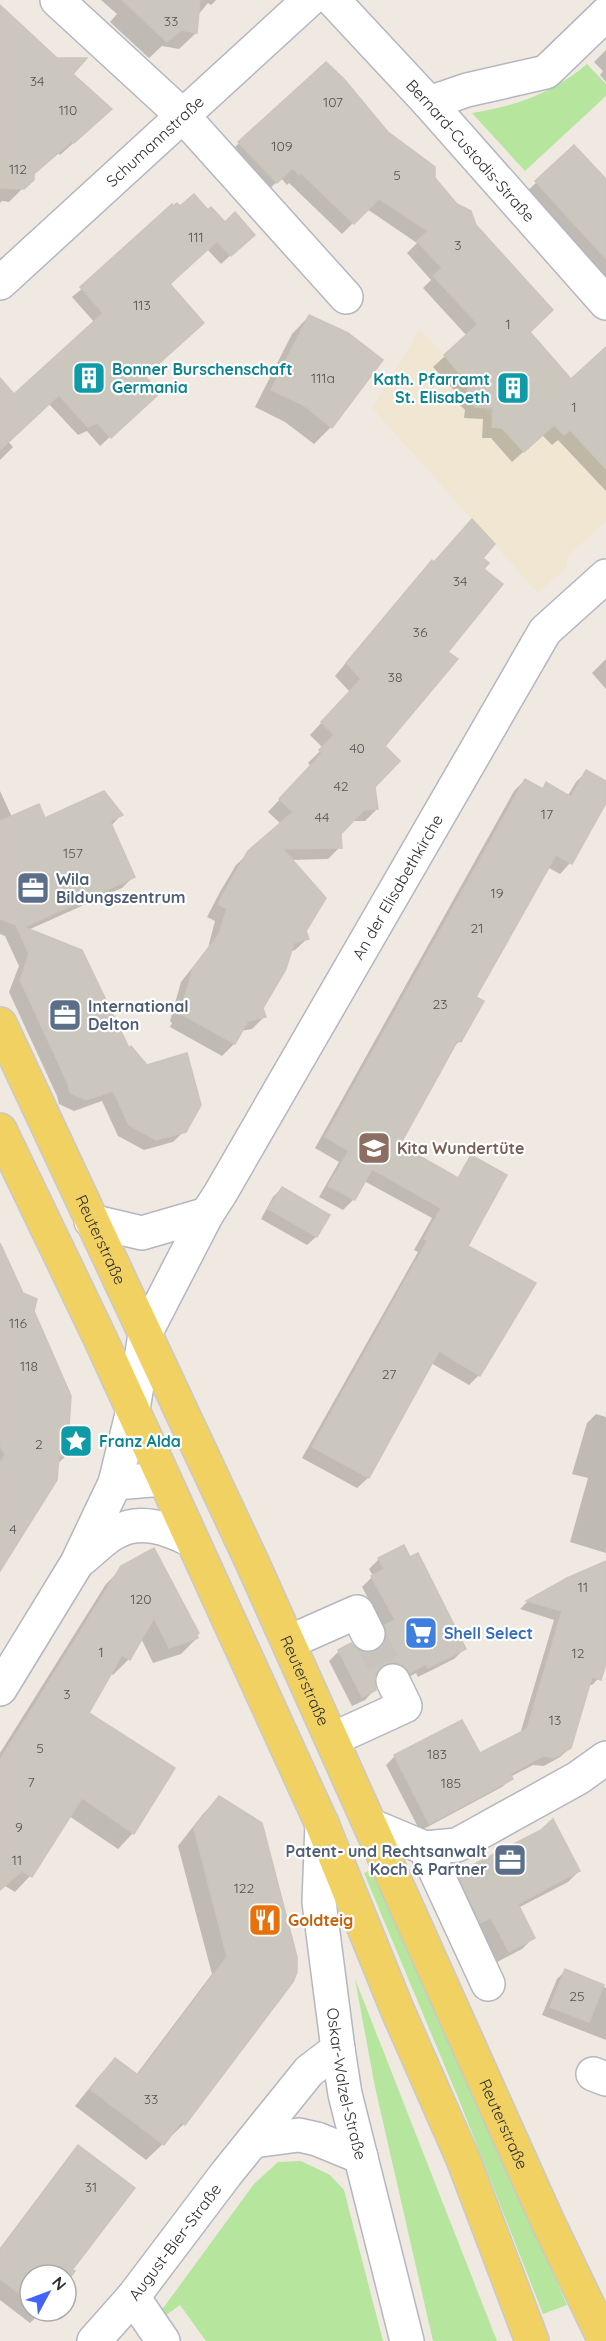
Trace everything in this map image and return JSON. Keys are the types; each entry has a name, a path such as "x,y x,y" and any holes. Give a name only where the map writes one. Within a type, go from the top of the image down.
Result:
{"main road":[{"name":"Reuterstraße","path":"0,1024 289,1642 605,2341"},
{"path":"0,1130 133,1410 322,1824 397,2009 462,2159 531,2341"},
{"path":"164,1479 194,1498 252,1562"}],"street":[{"path":"57,0 183,116 346,297"},
{"name":"Schumannstraße","path":"0,283 309,0"},
{"name":"Bernard-Custodis-Straße","path":"333,0 429,103 606,303"},
{"path":"429,103 467,90 546,72 606,15"},
{"name":"An der Elisabethkirche","path":"77,1563 115,1483 133,1410 145,1334 207,1214 545,631 606,576"},
{"path":"91,1221 142,1233 207,1214"},
{"path":"115,1483 164,1479"},
{"path":"0,1689 77,1563 116,1532 135,1526 160,1526 191,1540"},
{"path":"289,1642 357,1612 368,1634"},
{"path":"333,1739 405,1706 393,1681"},
{"path":"370,1825 425,1848 457,1845 578,1778 606,1758"},
{"name":"Oskar-Walzel-Straße","path":"322,1824 319,1902 345,2094 407,2341"},
{"path":"425,1848 488,1984"},
{"name":"August-Bier-Straße","path":"94,2341 133,2297 309,2071 338,2049"},
{"path":"253,2141 299,2135 317,2139 361,2157"},
{"path":"133,2297 163,2341"}],"shaded area":[{"path":"420,329 471,386 467,390 475,399 474,407 484,408 493,418 606,367 606,521 567,556 567,567 538,593 372,408"}],"green space":[{"path":"587,64 606,84 606,96 525,171 472,113 534,97 560,83"},
{"path":"373,1869 567,2305 543,2314 459,2100 364,1873"},
{"path":"355,1979 497,2341 433,2341 375,2087"},
{"path":"301,2161 330,2175 344,2190 383,2341 206,2341 180,2305 161,2319 158,2315 254,2184 278,2162"}],"building":[{"path":"122,0 200,0 197,33 181,30 167,42"},
{"path":"0,5 57,58 87,58 73,74 112,109 34,174 34,180 24,189 0,188"},
{"path":"326,62 344,79 388,132 435,167 435,178 457,204 471,211 476,225 553,310 530,332 571,379 606,347 606,469 570,430 564,435 554,425 524,452 502,428 492,427 493,408 474,407 475,399 467,390 471,386 444,355 478,324 433,276 442,268 417,241 428,231 379,199 354,224 301,173 299,175 293,168 277,183 238,142"},
{"path":"574,145 606,179 606,259 535,181"},
{"path":"194,194 208,210 211,207 225,222 235,212 255,235 231,256 217,241 170,284 204,323 145,376 160,393 111,438 97,423 88,427 59,395 0,450 0,378 14,394 103,313 80,287 172,204 173,206 177,203 180,206"},
{"path":"309,315 348,333 383,360 332,428 303,405 271,390"},
{"path":"472,519 495,544 483,558 489,563 484,569 503,584 448,652 458,659 385,746 400,761 375,787 378,809 364,810 341,834 342,848 283,849 326,898 306,931 309,939 294,943 286,969 263,1008 266,1017 248,1021 235,1044 181,1014 193,968 219,934 227,909 218,904 248,851 293,812 279,799 322,753 319,750 334,735 321,722 361,679 346,663 432,560 434,562"},
{"path":"586,770 606,781 606,803 572,864 556,855 476,997 484,1001 461,1042 458,1040 400,1145 458,1178 471,1155 507,1175 468,1246 536,1283 480,1376 439,1351 369,1478 312,1447 427,1241 424,1239 441,1208 372,1169 355,1200 328,1186 349,1151 325,1137 525,779 543,789 546,782 571,797"},
{"path":"104,791 123,815 110,821 135,877 24,927 82,950 129,1048 131,1046 147,1065 187,1053 201,1105 186,1132 156,1140 129,1125 113,1091 86,1100 70,1093 68,1084 20,980 29,954 16,925 0,919 0,821 39,804 45,818"},
{"path":"282,1187 330,1215 317,1237 268,1209"},
{"path":"0,1243 23,1293 37,1299 34,1311 71,1396 67,1456 59,1456 57,1480 0,1571 0,1463 5,1455 0,1445"},
{"path":"404,1545 410,1557 418,1553 466,1649 428,1668 426,1664 410,1673 403,1665 394,1662 385,1664 378,1670 374,1679 376,1690 362,1697 338,1650 351,1643 358,1650 367,1653 377,1650 384,1644 387,1635 385,1625 395,1620 371,1576 384,1569 378,1558"},
{"path":"154,1548 199,1633 198,1638 169,1648 154,1618 130,1660 122,1655 89,1713 175,1768 134,1834 82,1798 32,1877 22,1871 0,1890 0,1760 121,1566"},
{"path":"606,1561 606,1663 601,1680 592,1677 571,1748 554,1758 543,1756 510,1774 513,1779 429,1824 394,1755 462,1720 480,1753 527,1729 562,1611 526,1601 567,1578"},
{"path":"219,1796 262,1823 297,1957 297,1972 293,1982 185,2125 181,2122 164,2145 90,2089 115,2058 138,2075 227,1957 194,1828"},
{"path":"553,1819 580,1871 518,1904 535,1938 509,1952 491,1918 480,1923 456,1870 465,1869 541,1830"},
{"path":"565,1969 604,1985 589,2022 550,2007"},
{"path":"78,2145 135,2188 77,2263 18,2263 18,2293 0,2279 0,2250"}],"tunnel":[{"path":"368,1634 393,1681"}],"place":[{"name":"Bonner Burschenschaft Germania","path":"89,378"},
{"name":"Kath. Pfarramt St. Elisabeth","path":"513,388"},
{"name":"Wila Bildungszentrum","path":"33,888"},
{"name":"International Delton","path":"65,1015"},
{"name":"Kita Wundertüte","path":"374,1148"},
{"name":"Franz Alda","path":"76,1441"},
{"name":"Shell Select","path":"421,1633"},
{"name":"Patent- und Rechtsanwalt Koch & Partner","path":"510,1860"},
{"name":"Goldteig","path":"265,1920"}]}
